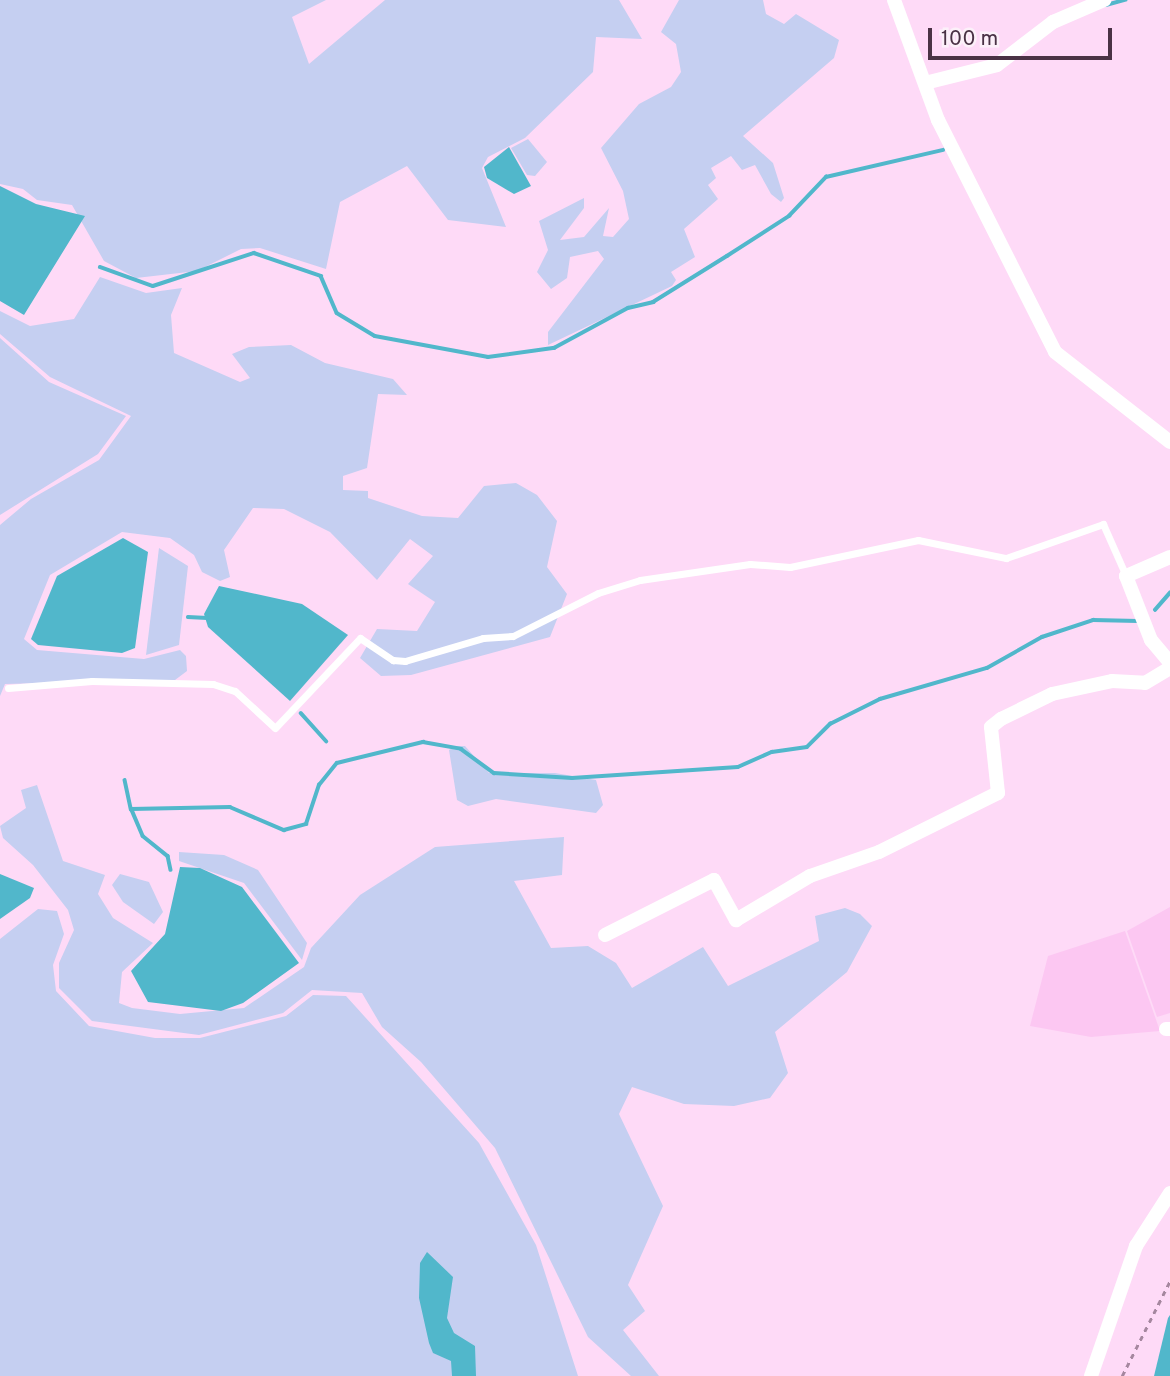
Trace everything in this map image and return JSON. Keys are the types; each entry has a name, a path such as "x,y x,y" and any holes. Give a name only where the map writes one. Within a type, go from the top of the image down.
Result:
{"street":[{"path":"894,0 925,83 1055,352 1170,442"},
{"path":"925,83 997,65 1053,22 1104,0"},
{"path":"605,935 714,880 736,920 810,876 879,852 998,793 991,727 1001,719 1052,694 1112,681 1145,683 1170,666 1151,640 1126,576 1170,558"},
{"path":"1091,1376 1136,1246 1170,1193"}],"lane":[{"path":"8,688 92,681 213,684 235,691 275,728 360,638 393,660 405,661 483,638 513,636 598,593 640,580 750,564 790,567 918,540 1006,558 1103,524 1126,576"}],"path":[{"path":"1122,1376 1170,1282"}],"shaded area":[{"path":"0,0 326,0 292,17 309,64 385,0 619,0 642,39 596,37 593,72 525,138 488,157 482,168 506,227 448,220 407,166 340,202 326,269 260,248 241,249 197,271 136,278 104,261 72,205 37,200 23,189 0,184"},
{"path":"679,0 763,0 766,14 784,24 796,14 839,40 834,58 743,136 773,163 784,198 781,202 771,194 755,165 742,170 731,156 711,168 716,178 708,185 718,199 684,229 695,257 671,272 676,280 672,286 548,345 548,332 604,259 598,251 570,257 567,278 551,289 537,272 548,250 539,221 584,198 584,208 560,240 584,237 609,208 603,236 613,237 629,219 623,191 601,148 639,104 671,87 681,72 676,44 661,32"},
{"path":"528,139 547,162 535,176 527,175 511,148"},
{"path":"100,277 146,293 182,288 171,315 174,353 240,382 250,378 232,354 249,347 291,345 325,363 393,379 407,395 378,394 367,468 343,476 343,490 368,491 368,498 422,516 458,518 484,486 516,483 537,495 557,521 547,567 567,594 550,637 411,675 381,676 360,658 377,629 417,631 435,602 408,584 433,556 410,539 377,580 330,532 284,509 253,508 224,550 230,577 220,581 202,572 194,555 170,538 122,532 50,575 24,639 37,650 144,659 180,650 186,656 187,671 175,680 5,684 0,696 0,525 31,499 99,460 131,416 50,377 0,334 0,311 30,326 74,319"},
{"path":"0,338 49,382 126,416 98,454 0,515"},
{"path":"159,548 188,566 179,645 146,655"},
{"path":"456,746 465,746 489,773 555,773 596,780 603,805 596,813 496,799 468,806 457,800 449,750"},
{"path":"37,785 63,861 105,875 98,894 113,918 153,943 122,972 119,1003 132,1008 180,1014 244,1008 304,967 311,948 360,895 435,847 564,837 562,875 514,881 551,948 588,946 616,963 632,988 703,947 728,986 819,941 815,916 845,908 860,914 872,926 847,972 775,1032 788,1073 770,1098 734,1106 684,1104 632,1087 619,1114 663,1206 628,1285 645,1311 623,1330 659,1376 631,1376 588,1337 495,1148 421,1062 382,1027 362,993 312,990 283,1013 199,1035 92,1021 59,988 59,963 74,930 68,910 33,865 3,838 0,826 26,808 21,790"},
{"path":"179,852 224,855 258,870 307,943 302,960 244,883 179,861"},
{"path":"120,874 149,882 163,912 154,924 123,902 112,885"},
{"path":"1170,907 1170,1013 1157,1017 1127,931"},
{"path":"38,909 57,911 64,934 53,965 56,991 89,1026 155,1038 200,1038 286,1016 313,995 346,996 479,1143 536,1245 578,1376 0,1376 0,939"},
{"path":"1125,931 1160,1031 1091,1037 1030,1026 1048,956"}],"water":[{"path":"509,147 531,186 514,194 487,178 484,167"},
{"path":"0,186 36,204 85,216 24,315 0,301"},
{"path":"123,538 148,552 135,648 122,653 38,645 31,639 57,576"},
{"path":"219,586 302,604 348,635 290,701 208,627 204,614"},
{"path":"180,867 200,868 242,887 299,963 243,1003 221,1011 148,1002 131,971 165,934"},
{"path":"0,874 34,888 30,898 0,919"},
{"path":"427,1252 453,1277 447,1318 454,1333 475,1346 476,1376 452,1376 451,1361 433,1353 429,1343 419,1298 420,1263"},
{"path":"1170,1315 1170,1376 1154,1376 1168,1318"}],"waterway":[{"path":"1106,5 1125,0"},
{"path":"100,267 153,286 254,253 321,276 337,313 375,336 488,357 554,348 628,308 653,302 727,256 789,216 826,177 943,150"},
{"path":"1155,610 1170,593"},
{"path":"188,617 207,618"},
{"path":"125,780 131,809 230,807 284,830 306,824 319,785 337,763 423,742 461,749 494,773 572,778 738,767 772,752 807,747 830,724 880,699 987,668 1042,637 1093,620 1138,621"},
{"path":"301,713 326,741"},
{"path":"132,810 143,836 168,856 171,870"}]}
